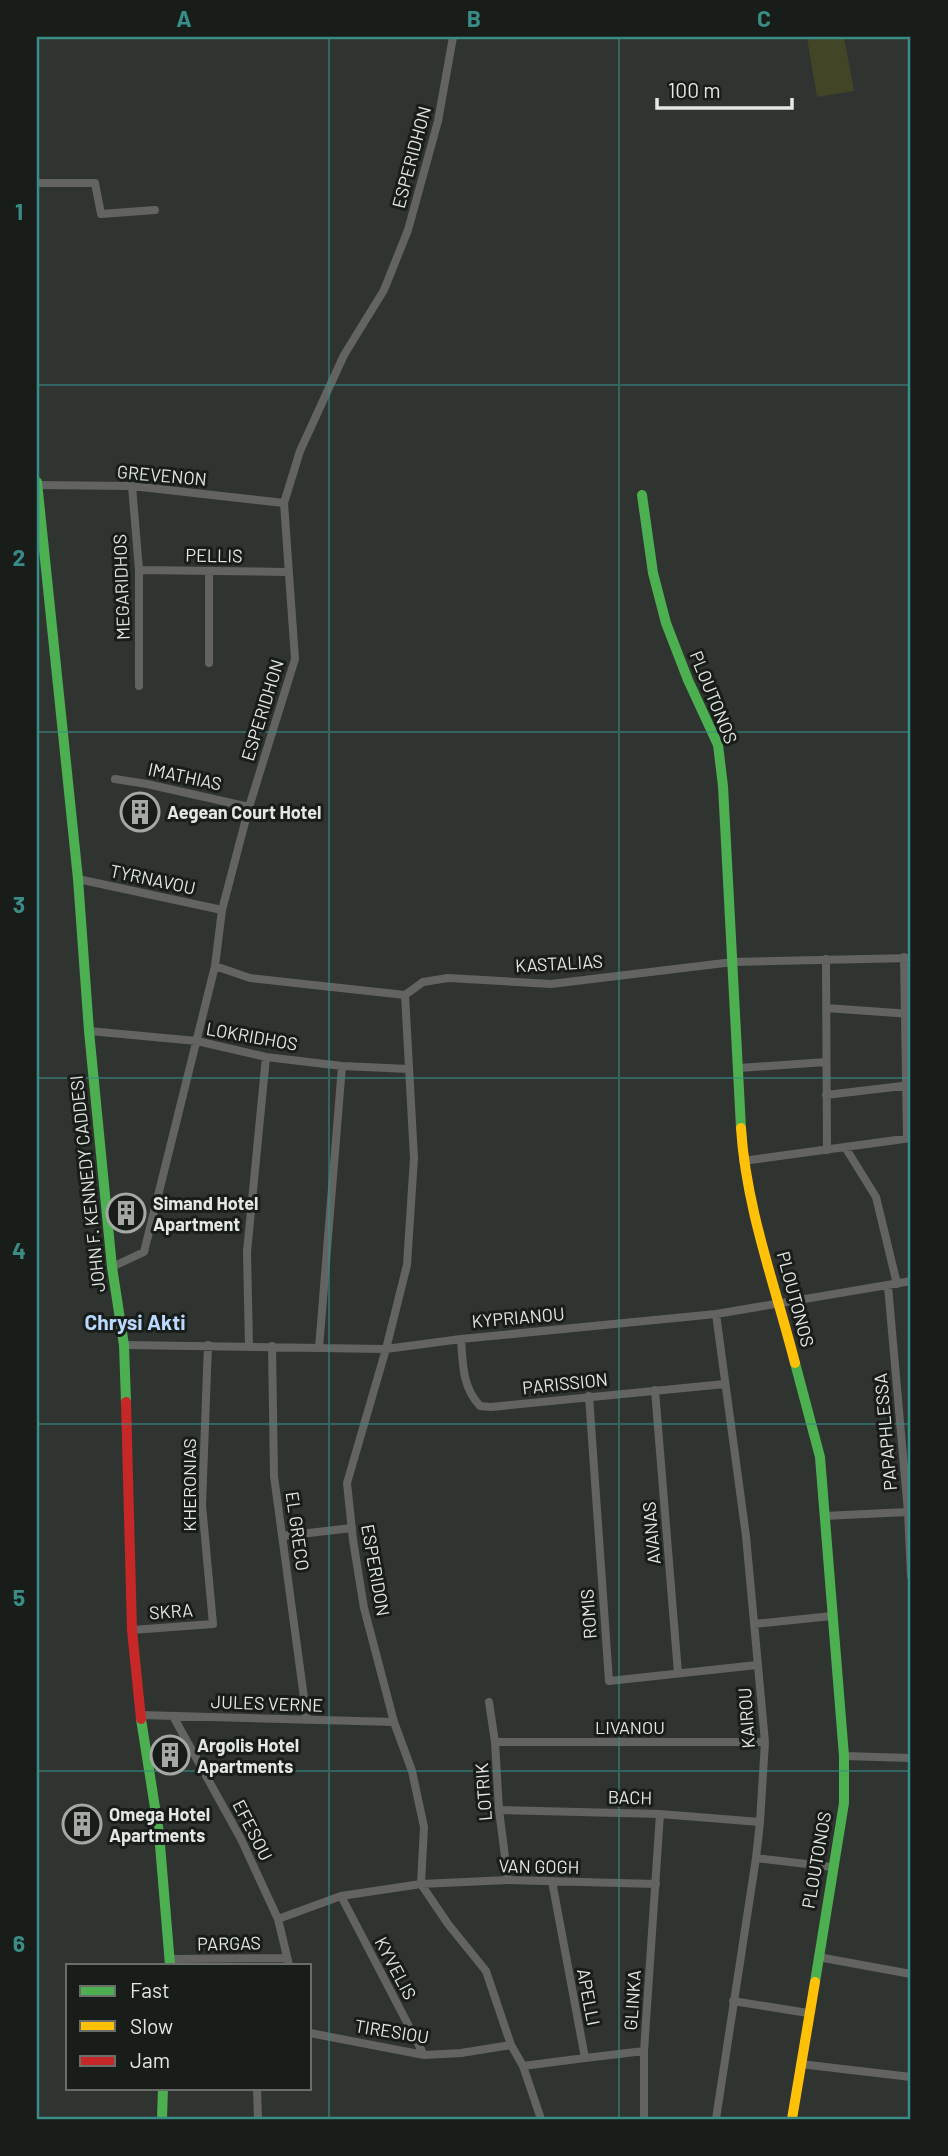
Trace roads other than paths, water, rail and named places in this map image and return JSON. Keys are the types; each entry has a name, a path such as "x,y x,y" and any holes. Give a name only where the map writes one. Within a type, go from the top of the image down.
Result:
{"street":[{"name":"ESPERIDHON","path":"112,1267 144,1252 215,966 222,910 249,807 295,659 284,503 300,451 338,367 384,290 408,230 438,121 453,37"},
{"path":"37,183 95,183 101,214 155,210"},
{"name":"GREVENON","path":"37,484 132,486 284,503"},
{"name":"JOHN F. KENNEDY CADDESI","path":"37,484 78,879 89,1031 112,1267 124,1345 132,1630 140,1715 159,1833 171,1962"},
{"name":"MEGARIDHOS","path":"132,486 139,570 139,686"},
{"name":"PLOUTONOS","path":"642,495 653,573 666,623 688,680 718,745 723,786 743,1161 756,1222 820,1457 844,1756 844,1803 792,2119"},
{"name":"PELLIS","path":"139,570 288,572"},
{"path":"209,571 209,663"},
{"name":"IMATHIAS","path":"115,779 147,783 249,807"},
{"name":"TYRNAVOU","path":"78,879 222,910"},
{"path":"743,1161 909,1137 907,957"},
{"name":"KASTALIAS","path":"405,995 424,982 448,978 551,984 733,962 907,957"},
{"path":"826,959 827,1150"},
{"path":"215,966 250,978 405,995"},
{"name":"ESPERIDON","path":"405,995 414,1158 407,1265 347,1483 364,1608 394,1722 412,1770 424,1827 421,1884"},
{"path":"826,1008 908,1014"},
{"name":"LOKRIDHOS","path":"89,1031 197,1041 266,1057 342,1066 409,1069"},
{"path":"249,1346 247,1252 266,1057"},
{"path":"738,1068 826,1062"},
{"path":"319,1348 342,1066"},
{"path":"826,1095 908,1085"},
{"name":"PAPAPHLESSA","path":"845,1147 876,1197 893,1285 910,1525 911,1576"},
{"name":"KYPRIANOU","path":"124,1345 386,1349 716,1314 911,1281"},
{"name":"KAIROU","path":"716,1314 746,1536 765,1742 760,1822 716,2119"},
{"name":"PARISSION","path":"461,1339 463,1373 470,1395 481,1406 725,1384"},
{"name":"KHERONIAS","path":"208,1345 202,1505 213,1624"},
{"name":"EL GRECO","path":"272,1346 274,1476 307,1720"},
{"name":"AVANAS","path":"655,1390 678,1674"},
{"name":"ROMIS","path":"589,1396 609,1681 757,1665"},
{"path":"824,1516 908,1512"},
{"path":"283,1536 352,1528"},
{"path":"754,1624 832,1616"},
{"name":"SKRA","path":"132,1630 213,1624"},
{"name":"LOTRIK","path":"489,1702 508,1880"},
{"name":"JULES VERNE","path":"140,1715 394,1722"},
{"name":"EFESOU","path":"173,1716 241,1839 278,1919 288,1962"},
{"name":"LIVANOU","path":"495,1742 765,1742"},
{"path":"844,1756 911,1758"},
{"name":"BACH","path":"499,1810 660,1814 760,1822"},
{"name":"GLINKA","path":"644,2119 644,2051 660,1814"},
{"path":"755,1858 832,1867"},
{"name":"VAN GOGH","path":"278,1919 341,1896 421,1884 508,1880 656,1884"},
{"name":"APELLI","path":"552,1881 585,2058"},
{"path":"421,1884 486,1972 511,2045 523,2066 541,2119"},
{"name":"KYVELIS","path":"341,1896 424,2054"},
{"path":"818,1957 911,1974"},
{"name":"PARGAS","path":"171,1962 288,1962"},
{"path":"733,2001 808,2013"},
{"name":"TIRESIOU","path":"312,2033 424,2054 461,2053 511,2045"},
{"path":"523,2066 644,2051"},
{"path":"800,2064 911,2077"},
{"path":"162,2119 163,2090"},
{"path":"257,2090 258,2119"}],"place":[{"name":"Aegean Court Hotel","path":"140,812"},
{"name":"Simand Hotel Apartment","path":"126,1213"},
{"name":"Argolis Hotel Apartments","path":"170,1755"},
{"name":"Omega Hotel Apartments","path":"82,1824"}],"district":[{"name":"Chrysi Akti","path":"135,1321"}]}
